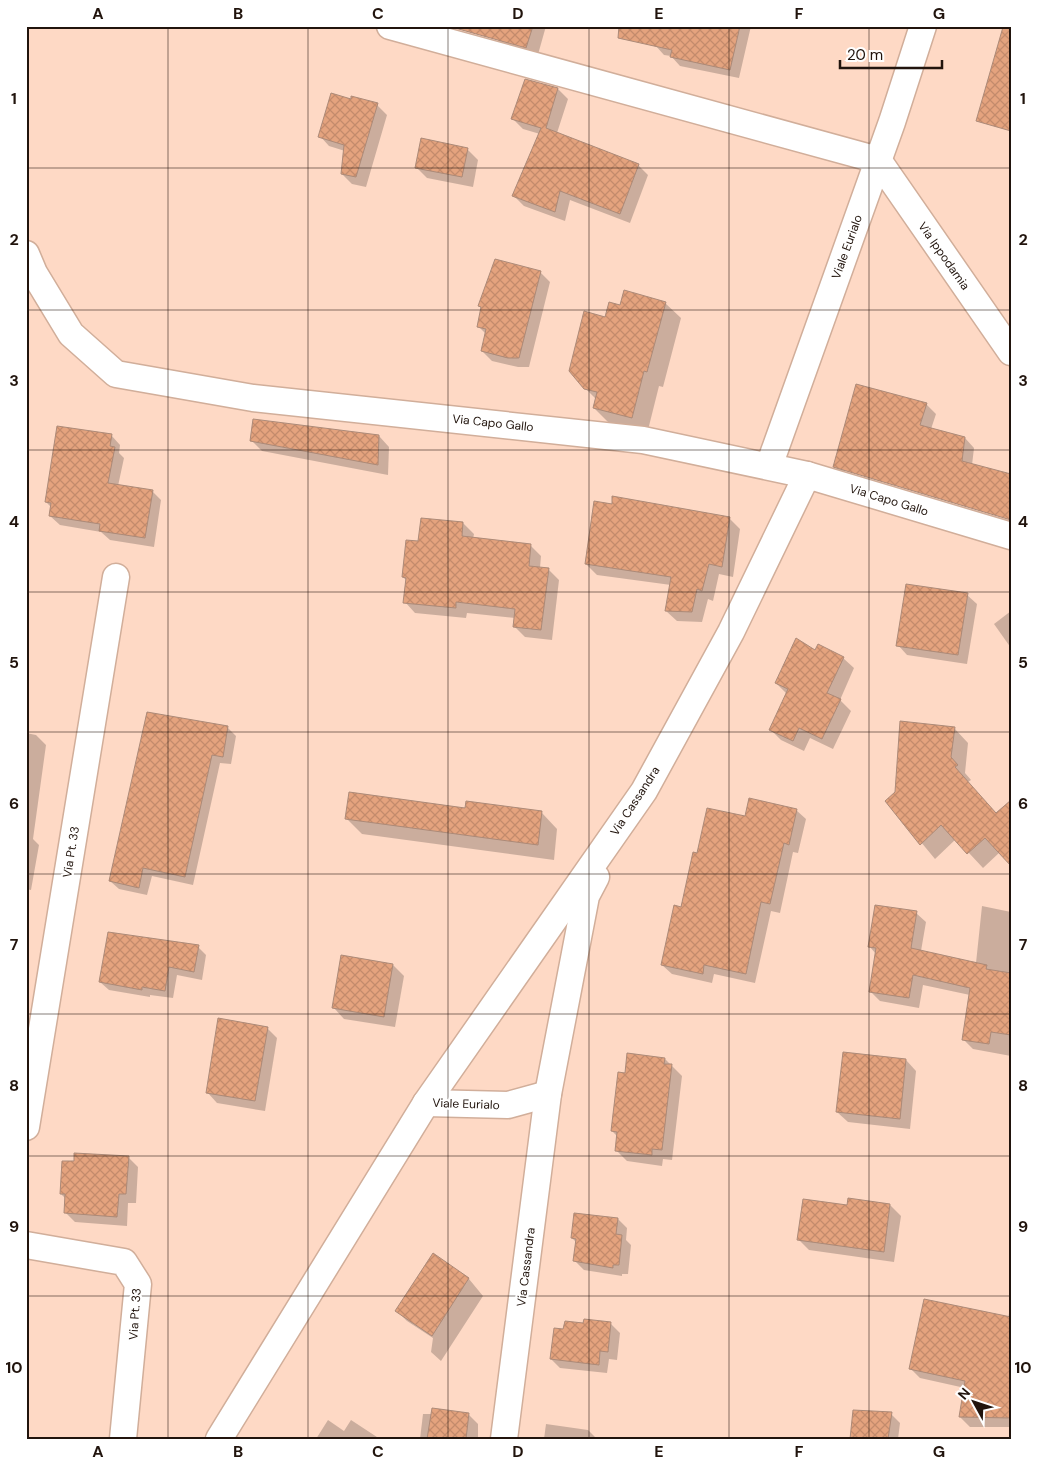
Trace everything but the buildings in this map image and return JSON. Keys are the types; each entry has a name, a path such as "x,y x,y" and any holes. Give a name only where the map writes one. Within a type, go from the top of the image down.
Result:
{"street":[{"path":"390,26 878,160"},
{"name":"Viale Eurialo","path":"769,466 878,160 923,26"},
{"name":"Via Ippodamia","path":"878,160 1011,352"},
{"name":"Via Capo Gallo","path":"26,254 34,273 71,334 116,374 253,398 643,440 807,475 1011,536"},
{"name":"Via Cassandra","path":"426,1103 644,791 731,632 807,475"},
{"name":"Via Pt. 33","path":"26,1126 116,578"},
{"path":"548,1094 586,896 644,791"},
{"name":"Viale Eurialo","path":"219,1439 426,1103 508,1106 548,1094"},
{"name":"Via Cassandra","path":"504,1439 548,1094"},
{"name":"Via Pt. 33","path":"26,1245 124,1262 138,1284 123,1439"}]}
